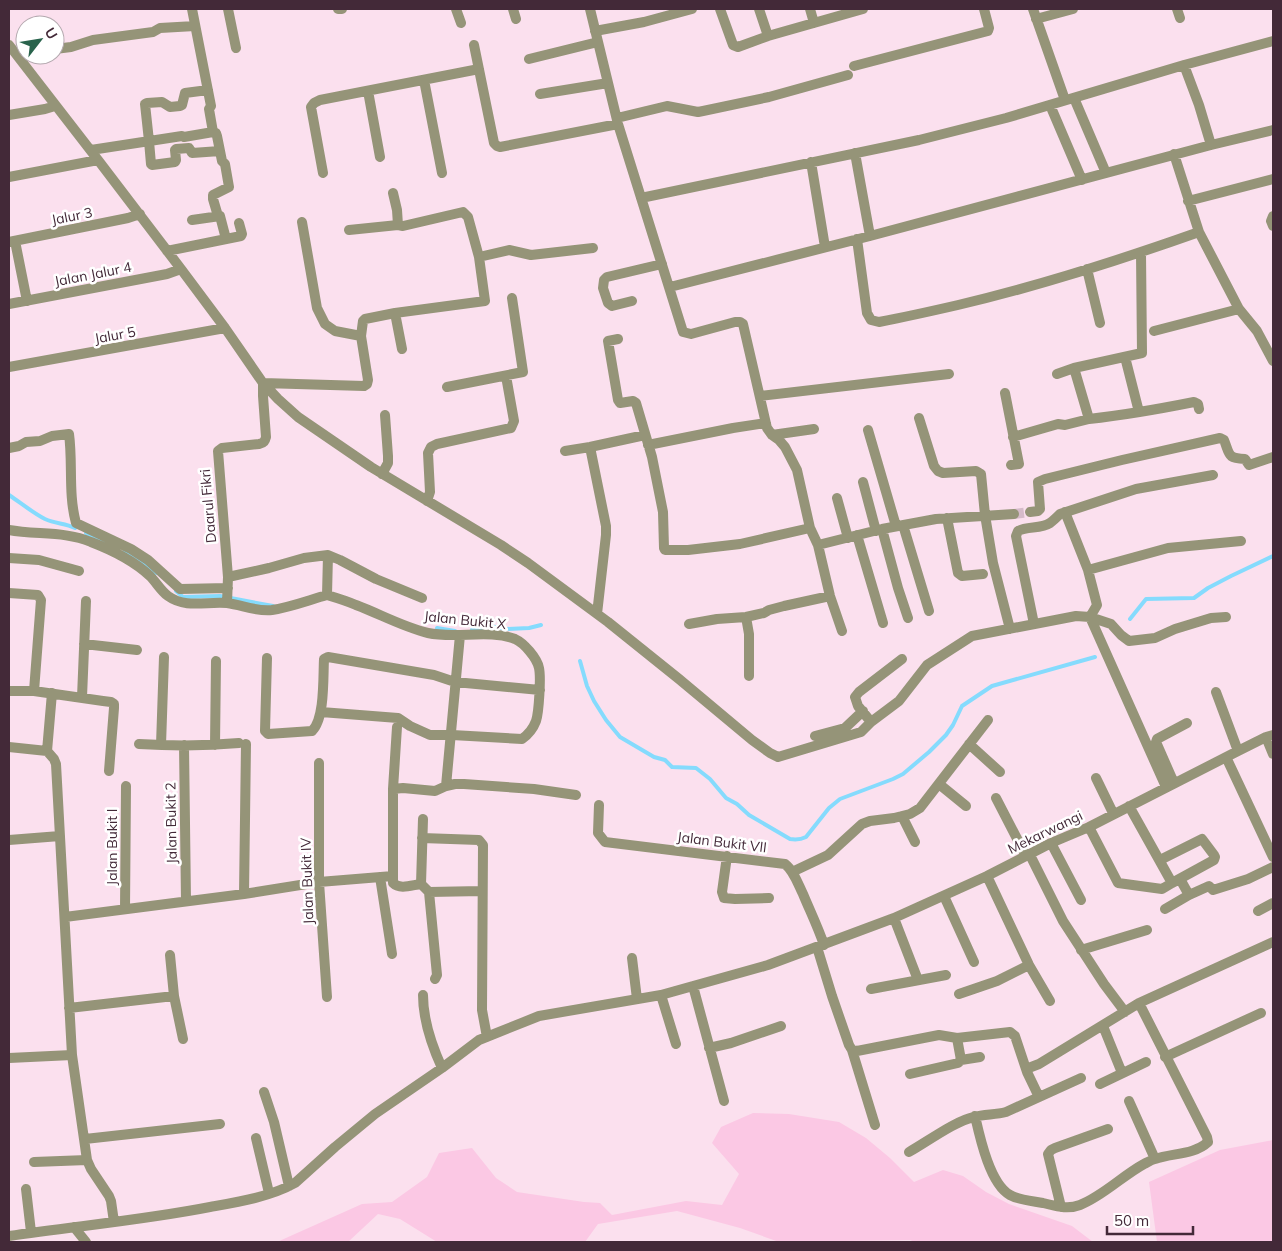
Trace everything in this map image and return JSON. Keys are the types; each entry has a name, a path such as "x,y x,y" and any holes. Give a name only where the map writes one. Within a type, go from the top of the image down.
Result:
{"street":[{"path":"192,9 211,106 209,109 213,132 216,133 229,186 214,196 214,204 226,239"},
{"path":"228,9 236,48"},
{"path":"456,9 461,23"},
{"path":"590,9 618,121 683,332 691,334 735,322 743,324 767,428 785,448 797,470 810,528 818,545 830,596 842,631"},
{"path":"529,59 597,36 692,9"},
{"path":"720,9 735,47 861,9"},
{"path":"759,9 768,36"},
{"path":"810,9 814,23"},
{"path":"474,45 494,143 500,147 618,121 668,106 698,112 769,96 988,31 989,28 984,9"},
{"path":"1073,9 1034,14 1069,99 1106,173"},
{"path":"65,48 93,40 154,32 160,28 195,26"},
{"path":"642,198 919,140 1006,118 1184,65 1273,41"},
{"path":"29,65 56,106 140,214 225,328 263,383 278,399 298,417 382,474 521,558 597,614 774,756 778,757 861,732 898,702 927,665 972,636 1076,616 1090,617 1111,624 1121,635 1130,641 1155,638 1175,629 1211,618 1226,617"},
{"path":"1184,65 1211,145"},
{"path":"323,173 311,106 314,103 320,100 479,69"},
{"path":"424,80 442,174"},
{"path":"540,94 608,83"},
{"path":"208,90 185,93 182,105 180,106 170,107 162,102 145,103 150,159 152,165 175,162 176,149 189,148 192,153 220,151"},
{"path":"368,91 380,157"},
{"path":"1050,105 1082,180"},
{"path":"9,115 56,106"},
{"path":"670,287 870,236 1174,154 1273,130"},
{"path":"91,150 213,132"},
{"path":"855,153 870,236"},
{"path":"1174,154 1199,232 1239,309 1269,344 1273,361"},
{"path":"9,177 98,160"},
{"path":"812,162 825,247"},
{"path":"1188,201 1273,179"},
{"path":"393,193 398,225"},
{"path":"263,383 364,386 367,384 368,375 361,336 365,319 484,302 486,298 479,257 468,217 463,212 403,226 349,230"},
{"name":"Jalur 3","path":"12,242 140,214"},
{"path":"192,220 218,216"},
{"path":"1273,216 1271,220 1273,226"},
{"path":"302,222 317,308 321,316 326,324 335,331 361,336"},
{"path":"167,251 242,235 239,223"},
{"path":"856,239 867,314 870,320 879,322 963,304 1088,269 1141,253 1199,232"},
{"path":"12,242 27,301"},
{"path":"479,257 509,250 531,254 592,248"},
{"path":"1057,374 1074,368 1142,353 1141,253"},
{"path":"632,302 612,306 608,303 603,288 604,280 608,277 662,264"},
{"name":"Jalan Jalur 4","path":"9,304 167,274 181,269"},
{"path":"1088,269 1100,323"},
{"path":"447,387 522,373 524,371 512,298"},
{"path":"1154,331 1239,309"},
{"path":"395,314 402,348"},
{"name":"Jalur 5","path":"9,367 225,328"},
{"path":"618,339 608,341 618,400 620,403 632,401 636,403 652,457 663,512 665,550 688,550 740,544 810,528"},
{"path":"1125,357 1139,412"},
{"path":"1074,368 1090,420"},
{"path":"760,396 949,374"},
{"path":"427,501 430,492 428,453 431,447 436,444 511,428 514,420 506,376"},
{"name":"Daarul Fikri","path":"228,577 218,451 222,448 262,444 265,441 263,383"},
{"path":"1005,393 1019,464 1011,465"},
{"path":"1013,437 1058,424 1065,425 1123,416 1194,402 1198,404 1199,409"},
{"path":"382,474 388,463 385,415"},
{"path":"919,418 934,466 938,471 943,473 976,471 981,474 985,515 993,563 1010,629"},
{"path":"648,445 766,423"},
{"path":"772,435 814,429"},
{"path":"868,430 929,612"},
{"path":"9,448 20,446 26,442 40,441 52,436 69,434 73,512 76,523 131,549 148,560 180,589 227,596 244,607 269,610 286,608 327,589 328,555"},
{"path":"565,451 645,435"},
{"path":"1030,512 1040,509 1038,482 1122,460 1220,438 1224,440 1231,457 1234,459 1245,459 1249,465 1273,457"},
{"path":"590,447 606,526 597,614"},
{"path":"1034,624 1016,536 1018,531 1045,525 1065,512 1136,489 1213,475"},
{"path":"863,482 908,618"},
{"path":"838,498 882,623"},
{"path":"1065,512 1088,570 1097,605 1090,617"},
{"path":"818,545 936,518 1014,514"},
{"path":"947,518 958,573 962,576 983,574"},
{"path":"9,530 61,534 90,541 111,550 136,565 150,577 166,596 177,601 198,604 227,596"},
{"path":"1088,570 1168,548 1241,540"},
{"path":"227,596 228,577 304,558 328,555 376,579 422,598"},
{"path":"9,558 39,560 79,571"},
{"name":"Jalan Bukit X","path":"327,589 355,604 401,624 429,633 499,635 515,639 524,644 537,661 540,668 540,690"},
{"path":"9,593 38,595 41,600 34,691"},
{"path":"688,624 764,614 769,610 830,596"},
{"path":"82,697 86,601"},
{"path":"746,617 749,634 749,676"},
{"path":"1090,617 1170,785"},
{"path":"446,786 460,635"},
{"path":"84,644 137,650"},
{"path":"161,745 164,657"},
{"path":"267,658 266,732 268,734 312,731 318,724 321,712 324,659 328,657 434,675 455,682 540,690 536,720 529,733 522,739 430,735 398,718 321,712"},
{"path":"871,722 858,706 855,697 902,659"},
{"path":"215,745 216,661"},
{"path":"9,690 52,693 114,704 109,771"},
{"path":"1216,692 1238,751"},
{"path":"47,751 52,693"},
{"path":"815,736 845,728 863,711"},
{"path":"875,1125 852,1050 832,996 819,930 792,872 828,855 862,824 910,814 920,808 988,720"},
{"path":"1170,785 1156,742 1157,739 1188,723"},
{"path":"397,727 393,791 393,883 399,887 482,891"},
{"path":"1269,736 1273,754"},
{"name":"Mekarwangi","path":"9,1236 180,1213 234,1203 289,1186 295,1183 334,1147 375,1114 479,1040 539,1016 661,995 768,965 894,918 1088,827 1269,736"},
{"path":"139,744 215,745 242,743 244,894"},
{"path":"969,744 1000,772"},
{"name":"Jalan Bukit 2","path":"184,745 186,901"},
{"path":"9,747 47,751 56,764 72,1055 87,1160 111,1201 114,1222"},
{"path":"1226,757 1273,858"},
{"name":"Jalan Bukit IV","path":"319,763 319,882 327,997"},
{"path":"1096,778 1113,814"},
{"path":"393,791 403,788 435,791 446,786 464,784 534,789 576,795"},
{"path":"939,784 966,806"},
{"name":"Jalan Bukit I","path":"125,909 126,786"},
{"path":"996,798 1063,921 1104,984 1125,1012"},
{"name":"Jalan Bukit VII","path":"599,805 598,833 606,842 785,864 792,872"},
{"path":"1128,806 1160,860 1189,895"},
{"path":"902,816 915,842"},
{"path":"423,819 422,838 425,888 437,975 435,979"},
{"path":"1088,827 1118,883 1162,889 1214,859 1214,855 1202,838 1160,860"},
{"path":"9,840 60,836"},
{"path":"422,838 479,840 483,845 482,1010 487,1037"},
{"path":"1051,843 1081,900"},
{"path":"727,856 722,892 724,898 769,898"},
{"path":"1165,909 1209,886 1213,890 1248,879 1273,867"},
{"path":"65,917 244,894 319,882 393,876"},
{"path":"987,876 1030,965 1050,1001"},
{"path":"380,877 392,954"},
{"path":"944,896 974,962"},
{"path":"1258,911 1273,903"},
{"path":"894,918 918,980"},
{"path":"1082,950 1147,930"},
{"path":"1026,1069 1039,1064 1139,1003 1273,942"},
{"path":"170,955 174,996 183,1039"},
{"path":"632,958 637,999"},
{"path":"959,994 1030,965"},
{"path":"871,989 946,976"},
{"path":"693,986 724,1101"},
{"path":"422,995 425,1019 435,1053 442,1068"},
{"path":"661,995 676,1044"},
{"path":"69,1008 174,996"},
{"path":"975,1116 980,1140 998,1185 1012,1196 1061,1207 1071,1207 1090,1200 1132,1171 1154,1159 1181,1154 1203,1147 1208,1142 1207,1137 1139,1003"},
{"path":"1166,1057 1261,1013"},
{"path":"709,1048 731,1043 782,1026"},
{"path":"1103,1026 1122,1073"},
{"path":"852,1050 857,1051 939,1036 956,1038 1010,1032 1015,1036 1026,1069 1039,1097"},
{"path":"956,1038 961,1060"},
{"path":"9,1058 72,1055"},
{"path":"910,1074 958,1063 961,1060 980,1057"},
{"path":"1100,1084 1146,1062"},
{"path":"908,1152 975,1116 1001,1114 1081,1078"},
{"path":"264,1092 274,1122 289,1186"},
{"path":"1129,1101 1154,1159"},
{"path":"85,1139 220,1124"},
{"path":"1061,1207 1048,1154 1055,1148 1108,1129"},
{"path":"256,1138 269,1193"},
{"path":"34,1162 87,1160"},
{"path":"26,1189 31,1232"},
{"path":"74,1227 86,1242"}],"shaded area":[{"path":"753,1113 789,1114 839,1122 866,1138 914,1182 943,1170 963,1176 986,1192 1009,1204 1072,1226 1093,1242 915,1242 910,1240 779,1242 740,1228 677,1211 598,1224 585,1242 437,1242 400,1219 378,1214 348,1242 277,1242 362,1204 392,1202 427,1177 439,1153 472,1148 496,1178 517,1192 600,1203 612,1215 686,1201 722,1205 739,1174 712,1143 721,1127"},
{"path":"1273,1140 1273,1242 1157,1242 1149,1182 1220,1150"}],"waterway":[{"path":"9,495 45,519 75,528"},
{"path":"86,533 105,542"},
{"path":"124,552 156,573"},
{"path":"1130,619 1146,599 1194,598 1208,588 1273,556"},
{"path":"176,591 183,597 220,596 273,606"},
{"path":"472,630 489,626 506,629 529,628 541,625"},
{"path":"437,628 455,631"},
{"path":"580,661 587,686 594,701 620,737 654,757 665,760 672,767 696,768 710,779 726,798 737,804 749,815 790,839 796,840 806,837 829,808 840,799 903,774 946,735 962,706 992,686 1095,657"}],"tunnel":[{"path":"1014,514 1030,512"}]}
